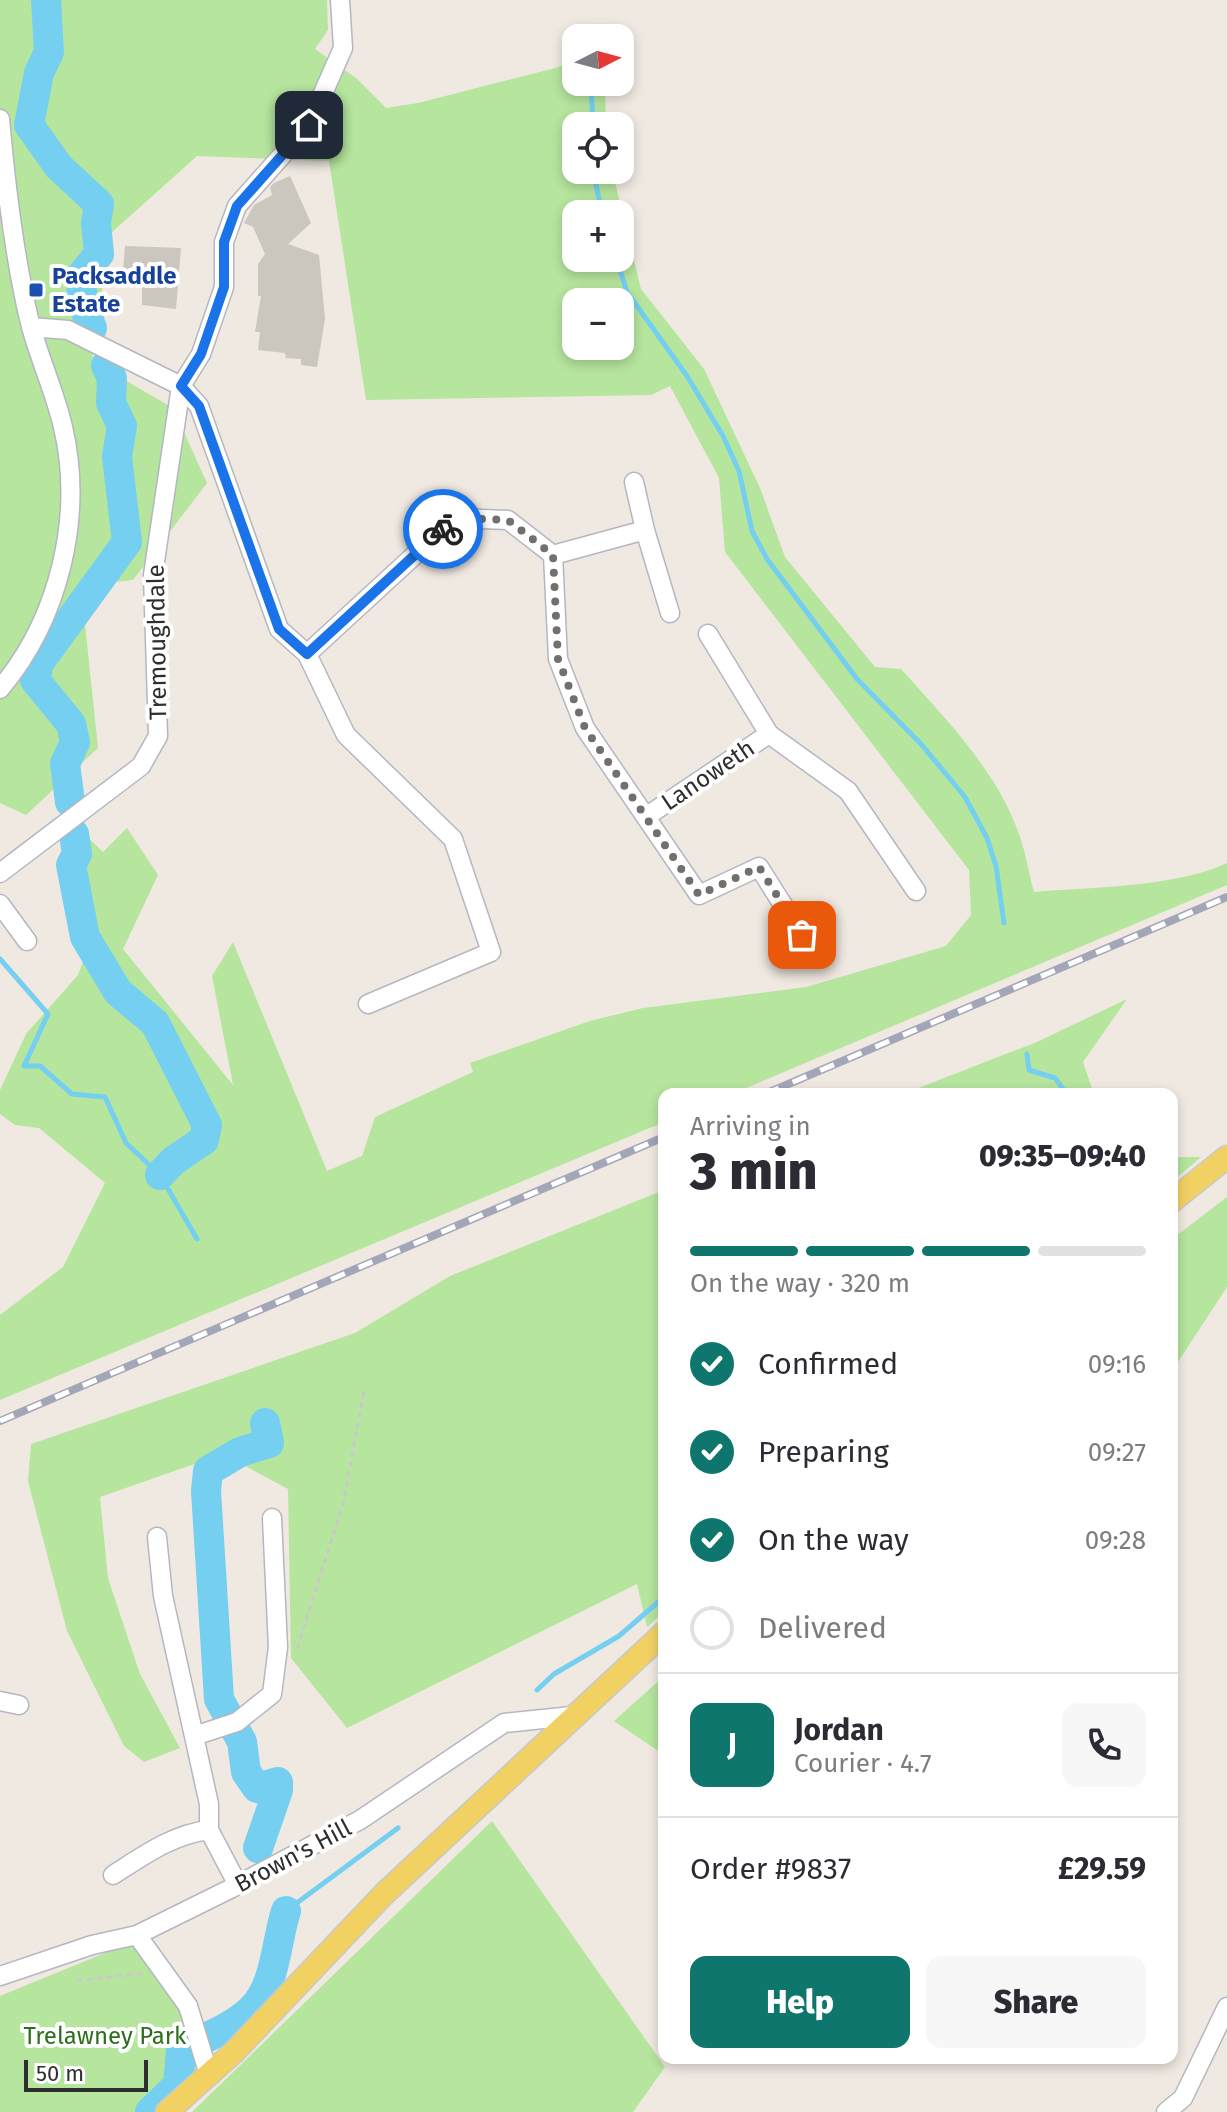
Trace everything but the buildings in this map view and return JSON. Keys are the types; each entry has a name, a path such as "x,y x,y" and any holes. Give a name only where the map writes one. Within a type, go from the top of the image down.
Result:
{"main road":[{"path":"1178,1196 1227,1157"},
{"path":"167,2112 384,1894 658,1638"}],"street":[{"name":"Tremoughdale","path":"0,873 141,766 158,736 153,575 181,386 201,354 224,287 224,242 237,206 309,125 343,48 340,0"},
{"path":"0,119 13,235 31,327 63,424 71,468 72,514 59,571 42,622 0,689"},
{"path":"31,327 68,330 181,386 199,406 279,629 307,654 346,735 453,839 491,952 368,1004"},
{"path":"634,482 670,613"},
{"path":"307,654 455,518 508,520 553,555 558,659 585,728 699,895 759,867 802,935"},
{"path":"553,555 645,530"},
{"name":"Lanoweth","path":"708,634 769,734 848,791 916,891"},
{"name":"Lanoweth","path":"647,816 769,734"},
{"path":"0,904 27,941"},
{"path":"194,1736 231,1724 272,1694 277,1672 272,1518"},
{"path":"157,1537 163,1596 209,1804 209,1830 238,1885"},
{"path":"0,1701 19,1705"},
{"name":"Brown's Hill","path":"0,1976 92,1945 137,1935 238,1885 360,1820 504,1723 572,1716"},
{"path":"113,1875 155,1848 193,1832 209,1830"},
{"path":"137,1935 188,2006 207,2070"},
{"path":"1166,2112 1183,2098 1227,2007"}],"path":[{"path":"295,1655 343,1504 364,1391"},
{"path":"77,1981 134,1972 152,1975 160,1967"}],"green space":[{"path":"0,0 327,0 328,30 315,49 356,78 386,108 418,103 562,65 562,96 605,96 606,112 562,112 562,184 615,184 619,200 562,200 562,272 634,272 634,260 641,289 704,369 760,488 785,557 875,667 901,669 969,747 1011,813 1034,892 1159,881 1207,871 1227,863 1227,885 746,1088 658,1088 658,1125 0,1400 0,1315 63,1267 105,1183 39,1128 15,1125 0,1114 0,1090 26,1034 78,975 85,956 67,842 79,829 103,852 127,828 158,875 123,949 233,1085 212,976 233,942 327,1171 362,1156 375,1117 473,1072 470,1063 590,1021 643,1008 806,987 946,946 971,915 969,870 725,552 719,478 670,386 651,395 366,400 329,161 197,156 110,234 92,361 173,408 207,483 133,580 81,586 98,748 26,815 0,803"},
{"path":"1127,999 1083,1062 1092,1088 918,1088 1037,1042"},
{"path":"1178,1157 1201,1157 1178,1177"},
{"path":"658,1192 658,1617 647,1627 637,1584 347,1728 291,1658 288,1489 223,1454 100,1497 108,1578 140,1674 180,1748 144,1762 124,1746 67,1631 28,1481 31,1444 355,1333 450,1276"},
{"path":"1227,1197 1227,1287 1178,1362 1178,1234"},
{"path":"658,1681 658,1751 614,1721"},
{"path":"492,1821 658,2057 658,2064 665,2067 633,2112 192,2112"},
{"name":"Trelawney Park","path":"134,1941 179,2007 203,2074 162,2112 0,2112 0,1996"}],"waterway":[{"path":"46,0 49,52 39,73 29,125 59,167 99,204 96,223 99,254 80,277 84,307 92,328"},
{"path":"592,96 592,112"},
{"path":"596,184 599,200"},
{"path":"621,272 627,292 687,376 723,436 739,471 752,531 767,559 857,679 921,744 965,797 987,838 996,866 1004,923"},
{"path":"70,802 65,764 75,742 71,724 35,680 39,663 127,542 117,457 122,426 111,403 112,379 106,365"},
{"path":"74,834 77,854 71,865 85,937 118,992 155,1023 207,1125 204,1140 173,1161 160,1175"},
{"path":"0,959 48,1014 24,1066 40,1066 72,1094 105,1097 126,1143 160,1175 197,1239"},
{"path":"1027,1054 1029,1070 1055,1078 1062,1088"},
{"path":"258,1848 278,1782 257,1788 246,1772 242,1742 219,1699 206,1491 208,1471 240,1452 269,1443 265,1423"},
{"path":"537,1690 554,1674 619,1636 658,1602"},
{"path":"286,1911 398,1828"},
{"path":"150,2112 178,2085 181,2050 235,2022 259,2000 270,1976 286,1911"}],"railway":[{"path":"779,1088 1227,897"},
{"path":"0,1421 658,1140"}],"way so far":[{"path":"443,529 455,518 508,520 553,555 558,659 585,728 699,895 759,867 802,935"}],"place":[{"name":"Packsaddle Estate","path":"36,290"}],"route":[{"path":"309,125 237,206 224,242 224,287 201,354 181,386 199,406 279,629 307,654 443,529"}]}
